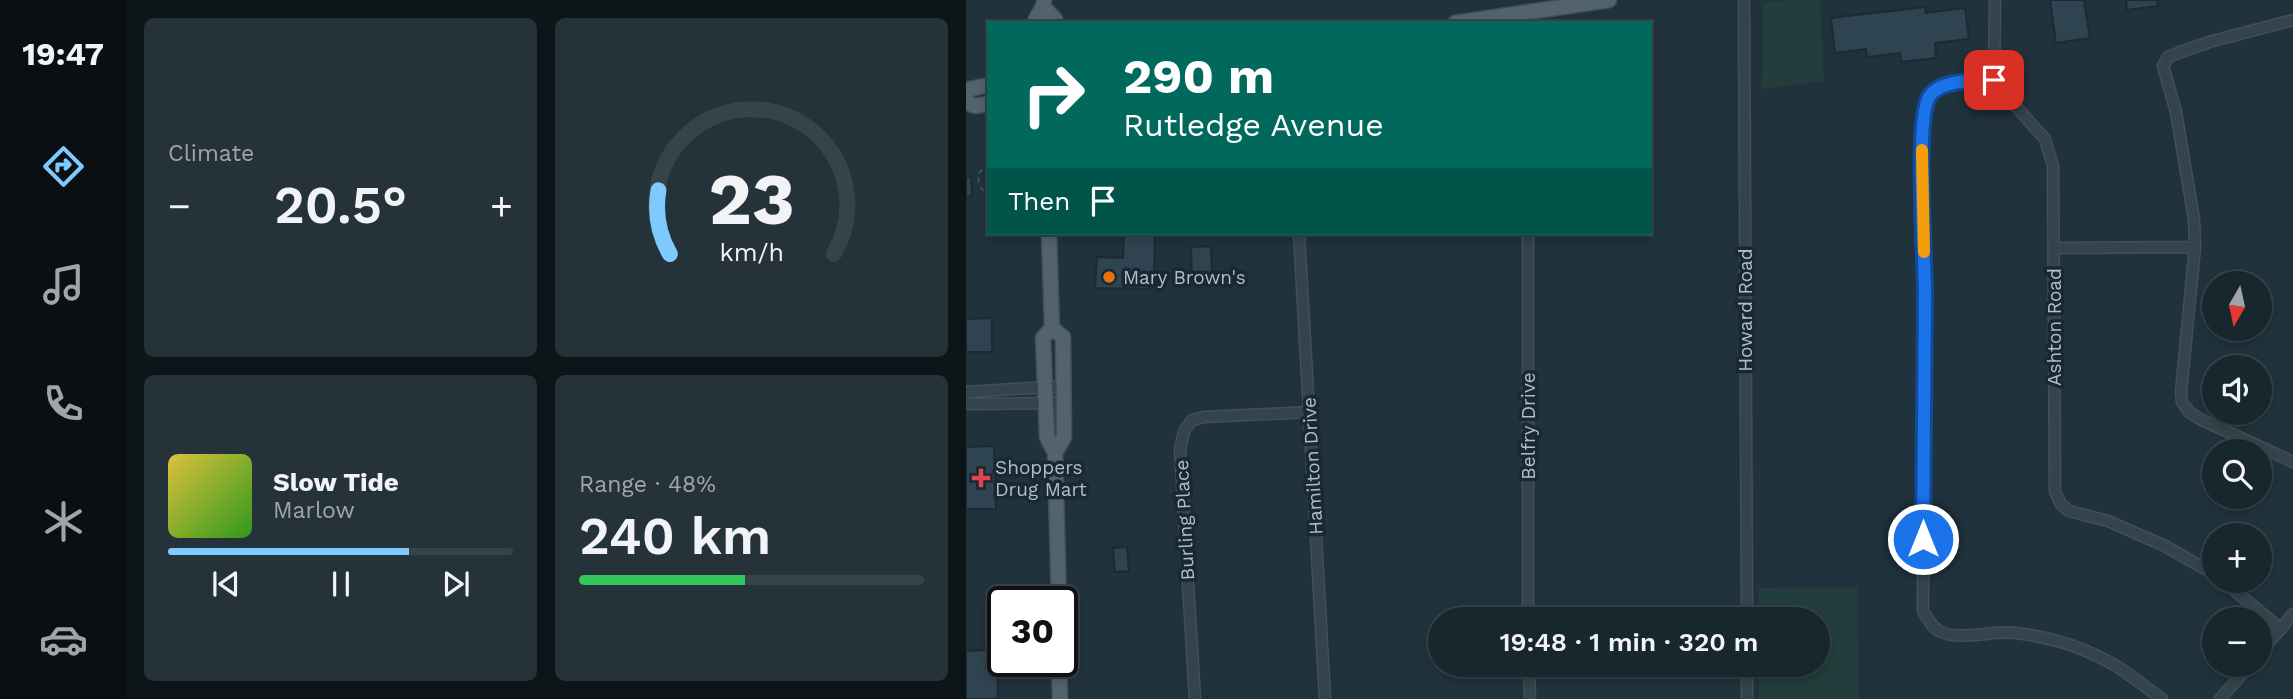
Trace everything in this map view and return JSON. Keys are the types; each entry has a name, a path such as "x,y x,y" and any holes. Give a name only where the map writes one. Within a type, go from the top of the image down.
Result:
{"main road":[{"path":"1479,21 1528,17 1609,0"},
{"path":"1035,21 1044,4 1055,21"},
{"path":"966,93 970,89 987,86"},
{"path":"966,102 975,106 987,104"},
{"path":"1049,235 1052,328 1043,338 1047,437 1055,453 1059,586"},
{"path":"1052,328 1063,338 1065,437 1055,453"},
{"path":"1059,677 1060,699"}],"street":[{"name":"Howard Road","path":"1744,0 1747,607"},
{"path":"1995,0 1994,80 1961,82 1939,88 1929,96 1924,110 1923,611 1931,624 1941,632 1955,635 2014,632 2046,638 2080,649 2118,667 2162,699"},
{"path":"2293,20 2209,42 2168,57 2163,66 2176,112 2194,219 2195,247 2182,401 2189,412 2200,419 2293,462"},
{"name":"Ashton Road","path":"1994,80 2002,86 2045,139 2053,166 2055,492 2061,504 2069,511 2108,521 2165,546 2202,567"},
{"name":"Hamilton Drive","path":"1299,235 1325,699"},
{"name":"Belfry Drive","path":"1528,235 1528,607"},
{"path":"2054,248 2195,247"},
{"path":"966,392 1064,386"},
{"path":"966,403 1064,402"},
{"name":"Burling Place","path":"1195,699 1180,450 1184,431 1192,419 1204,417 1310,412"},
{"path":"2238,593 2281,629"},
{"path":"2272,639 2293,614"},
{"path":"1529,677 1530,699"},
{"path":"1747,677 1747,699"},
{"path":"2220,699 2239,677"}],"path":[{"path":"987,164 978,174 979,186 987,194"}],"green space":[{"path":"1820,0 1824,81 1762,89 1763,3"},
{"path":"1858,587 1859,699 1759,699 1759,677 1830,677 1830,607 1759,607 1758,588"}],"building":[{"path":"2050,0 2084,0 2090,38 2056,43"},
{"path":"2126,0 2157,0 2158,6 2127,10"},
{"path":"1925,7 1926,13 1965,8 1969,39 1935,43 1936,58 1901,62 1900,53 1867,57 1866,49 1835,53 1831,18"},
{"path":"971,176 972,196 966,197 966,177"},
{"path":"1124,235 1155,235 1154,284 1147,289 1095,288 1097,257 1123,258"},
{"path":"1211,246 1212,276 1192,277 1191,247"},
{"path":"992,318 992,352 966,352 966,319"},
{"name":"Shoppers Drug Mart","path":"994,446 996,509 966,509 966,447"},
{"path":"1127,547 1129,571 1115,572 1113,548"},
{"path":"987,645 987,677 997,677 998,699 966,699 966,651 985,650"}],"slow traffic":[{"path":"1922,150 1924,252"}],"place":[{"name":"Mary Brown's","path":"1109,277"},
{"name":"Shoppers Drug Mart","path":"981,478"}],"route":[{"path":"1923,539 1924,110 1929,96 1939,88 1961,82 1994,80"}]}
